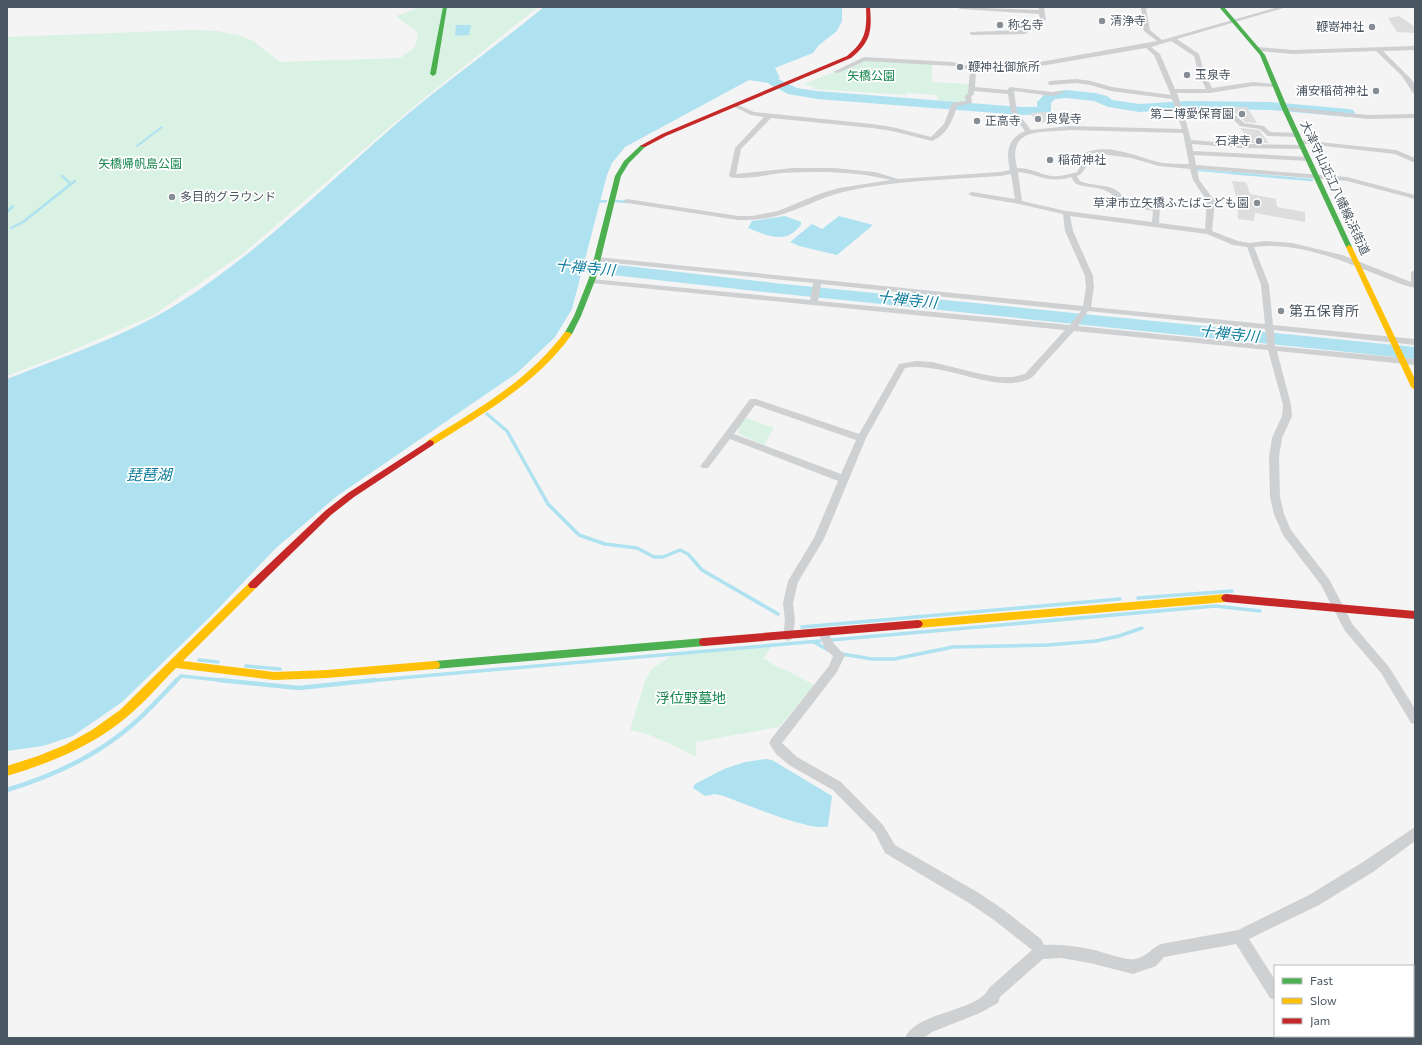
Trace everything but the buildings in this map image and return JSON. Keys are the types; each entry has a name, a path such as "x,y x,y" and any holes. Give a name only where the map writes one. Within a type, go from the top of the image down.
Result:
{"street":[{"path":"433,74 445,7"},
{"path":"7,771 58,755 90,737 124,713 328,513 358,491 515,388 538,370 559,347 574,324 591,279 618,176 623,164 635,152 648,143 841,61 859,50 866,41 870,32 868,7"},
{"path":"960,7 1041,9 1043,20 1025,26 1025,32 972,33"},
{"path":"1147,7 1143,8 1147,31 1161,42"},
{"name":"大津守山近江八幡線;浜街道","path":"1221,7 1258,49 1415,387"},
{"path":"929,68 973,70 1023,67 1147,46 1284,7"},
{"path":"1172,39 1197,55 1201,72 1210,91"},
{"path":"1147,46 1157,54 1174,94 1186,131 1196,180 1211,201 1208,232"},
{"path":"1258,49 1293,52 1412,48 1415,53"},
{"path":"1376,49 1398,67 1410,82 1415,92"},
{"path":"836,72 864,59 953,64 973,70"},
{"path":"736,106 754,114 872,126 892,129 932,139 945,129 950,122 954,106 970,102 968,96 971,94 972,89 973,70"},
{"path":"1050,83 1076,81 1091,83 1111,89 1174,94 1210,91 1253,84 1274,86"},
{"path":"972,89 1010,92 1010,89 1052,94 1060,92"},
{"path":"1010,92 1014,111 1029,132"},
{"path":"1284,107 1368,117 1415,116"},
{"path":"769,116 738,148 732,176 823,170 874,175 899,181"},
{"path":"1181,116 1235,117 1242,125 1262,127 1268,134 1300,141 1396,152 1415,161"},
{"path":"1019,202 1010,156 1011,146 1017,138 1029,132 1069,128 1186,131"},
{"path":"1188,142 1241,146 1300,141"},
{"path":"627,201 738,218 752,218 780,213 822,196 842,190 899,181 1000,174 1014,171 1032,171 1056,179 1073,175 1081,170 1085,155 1093,151 1122,154 1159,164 1347,179 1415,197"},
{"path":"1191,153 1309,159"},
{"path":"1073,175 1077,182 1081,184 1108,189 1118,193 1121,196 1122,202 1157,210 1155,225"},
{"path":"972,194 1019,202 1066,213 1208,232 1236,243 1250,246 1265,243 1292,245 1339,257 1415,286 1415,272"},
{"path":"788,636 790,621 788,603 792,581 819,539 861,438 902,366 918,362 1003,381 1019,381 1028,376 1073,326 1085,310 1090,287 1089,276 1069,231 1066,213"},
{"path":"1250,246 1265,286 1271,346 1287,405 1287,416 1277,438 1274,457 1275,497 1279,514 1287,532 1325,582 1349,628 1385,670 1415,719"},
{"path":"596,260 1415,342"},
{"path":"591,279 1402,359 1415,362"},
{"path":"814,301 817,283"},
{"path":"705,466 754,401 861,438"},
{"path":"728,435 843,479"},
{"path":"175,664 274,676 328,674 1229,598 1415,615"},
{"path":"823,633 830,647 839,655 833,669 775,743 780,750 793,761 837,786 868,817 878,829 890,849 974,898 999,915 1036,944 1040,952"},
{"path":"912,1038 927,1027 975,1008 993,998 994,993 1040,952 1061,951 1090,956 1133,967 1151,961 1161,951 1239,937 1321,896 1368,868 1415,833"},
{"path":"1239,937 1274,991"}],"green space":[{"name":"矢橋帰帆島公園","path":"420,7 538,7 406,113 244,253 152,316 64,354 7,376 7,37 190,30 217,31 238,35 253,41 280,62 400,58 415,47 418,33 396,16"},
{"name":"矢橋公園","path":"862,58 932,62 932,82 970,84 967,101 960,102 938,100 938,102 937,95 907,93 906,95 814,89 814,87 804,84 849,66"},
{"path":"746,418 774,428 764,445 739,434 738,427"},
{"name":"浮位野墓地","path":"772,646 763,658 782,670 784,669 814,685 779,727 696,742 696,757 656,737 630,730 646,678 652,669 672,655"}],"water":[{"name":"琵琶湖","path":"544,7 842,7 842,21 837,31 819,45 813,53 775,68 780,78 768,83 749,80 625,147 612,163 607,175 572,309 555,337 517,373 337,496 276,548 214,613 122,702 73,736 43,746 7,751 7,379 95,345 138,326 179,303 208,283 264,240 414,109"},
{"path":"456,25 471,25 469,35 455,36"},
{"path":"785,216 801,222 801,225 789,235 782,237 769,236 748,228 752,221"},
{"path":"839,216 873,225 837,255 799,246 790,242 812,224 822,229"},
{"path":"766,759 772,760 832,796 828,826 820,827 808,825 724,796 715,794 705,796 693,788 695,784 724,769 745,762"}],"waterway":[{"path":"774,81 793,91 817,95 1022,111 1044,111 1044,102 1051,96 1066,94 1095,97 1108,103 1140,108 1187,105 1271,106 1348,113"},
{"path":"137,146 162,127"},
{"path":"1197,170 1243,174"},
{"path":"1231,173 1312,180"},
{"path":"62,176 71,184"},
{"path":"71,184 75,181"},
{"path":"11,228 23,222 71,184"},
{"path":"595,202 606,201"},
{"path":"615,201 627,202"},
{"path":"7,212 13,206"},
{"name":"十禅寺川","path":"556,265 627,271 774,288 1415,353"},
{"path":"487,414 507,431 548,504 579,535 605,544 637,548 654,557 663,557 680,550 688,554 702,570 778,614"},
{"path":"1138,598 1232,591"},
{"path":"802,627 1120,599"},
{"path":"831,640 1215,606 1260,611"},
{"path":"842,654 872,659 894,659 953,647 1048,645 1096,641 1119,636 1142,628"},
{"path":"366,681 820,641"},
{"path":"814,642 828,650"},
{"path":"199,660 218,662"},
{"path":"246,666 280,669"},
{"path":"177,680 181,676 229,681"},
{"path":"7,790 36,780 78,762 104,746 141,717 177,680"},
{"path":"219,680 229,681"},
{"path":"229,681 299,688 375,680"}],"traffic: fast":[{"path":"433,74 445,7"},
{"path":"1221,7 1262,55 1285,109 1349,247"},
{"path":"568,334 578,316 593,278 618,176 626,162 643,146"},
{"path":"435,665 704,642"}],"traffic: slow":[{"path":"1349,247 1415,387"},
{"path":"430,443 486,408 523,382 540,367 568,334"},
{"path":"7,771 40,761 69,748 96,733 124,713 253,585"},
{"path":"918,624 1226,598"},
{"path":"175,664 274,676 327,674 435,665"}],"traffic: jam":[{"path":"643,146 664,135 849,57 856,52 865,41 869,23 868,7"},
{"path":"253,585 328,513 351,495 430,443"},
{"path":"1226,598 1415,615"},
{"path":"704,642 918,624"}],"place":[{"name":"清浄寺","path":"1102,21"},
{"name":"称名寺","path":"1000,25"},
{"name":"鞭嵜神社","path":"1372,27"},
{"name":"鞭神社御旅所","path":"960,67"},
{"name":"玉泉寺","path":"1187,75"},
{"name":"浦安稲荷神社","path":"1376,91"},
{"name":"第二博愛保育園","path":"1242,114"},
{"name":"良覺寺","path":"1038,119"},
{"name":"正高寺","path":"977,121"},
{"name":"石津寺","path":"1259,141"},
{"name":"稲荷神社","path":"1050,160"},
{"name":"多目的グラウンド","path":"172,197"},
{"name":"草津市立矢橋ふたばこども園","path":"1257,203"},
{"name":"第五保育所","path":"1281,311"}]}
